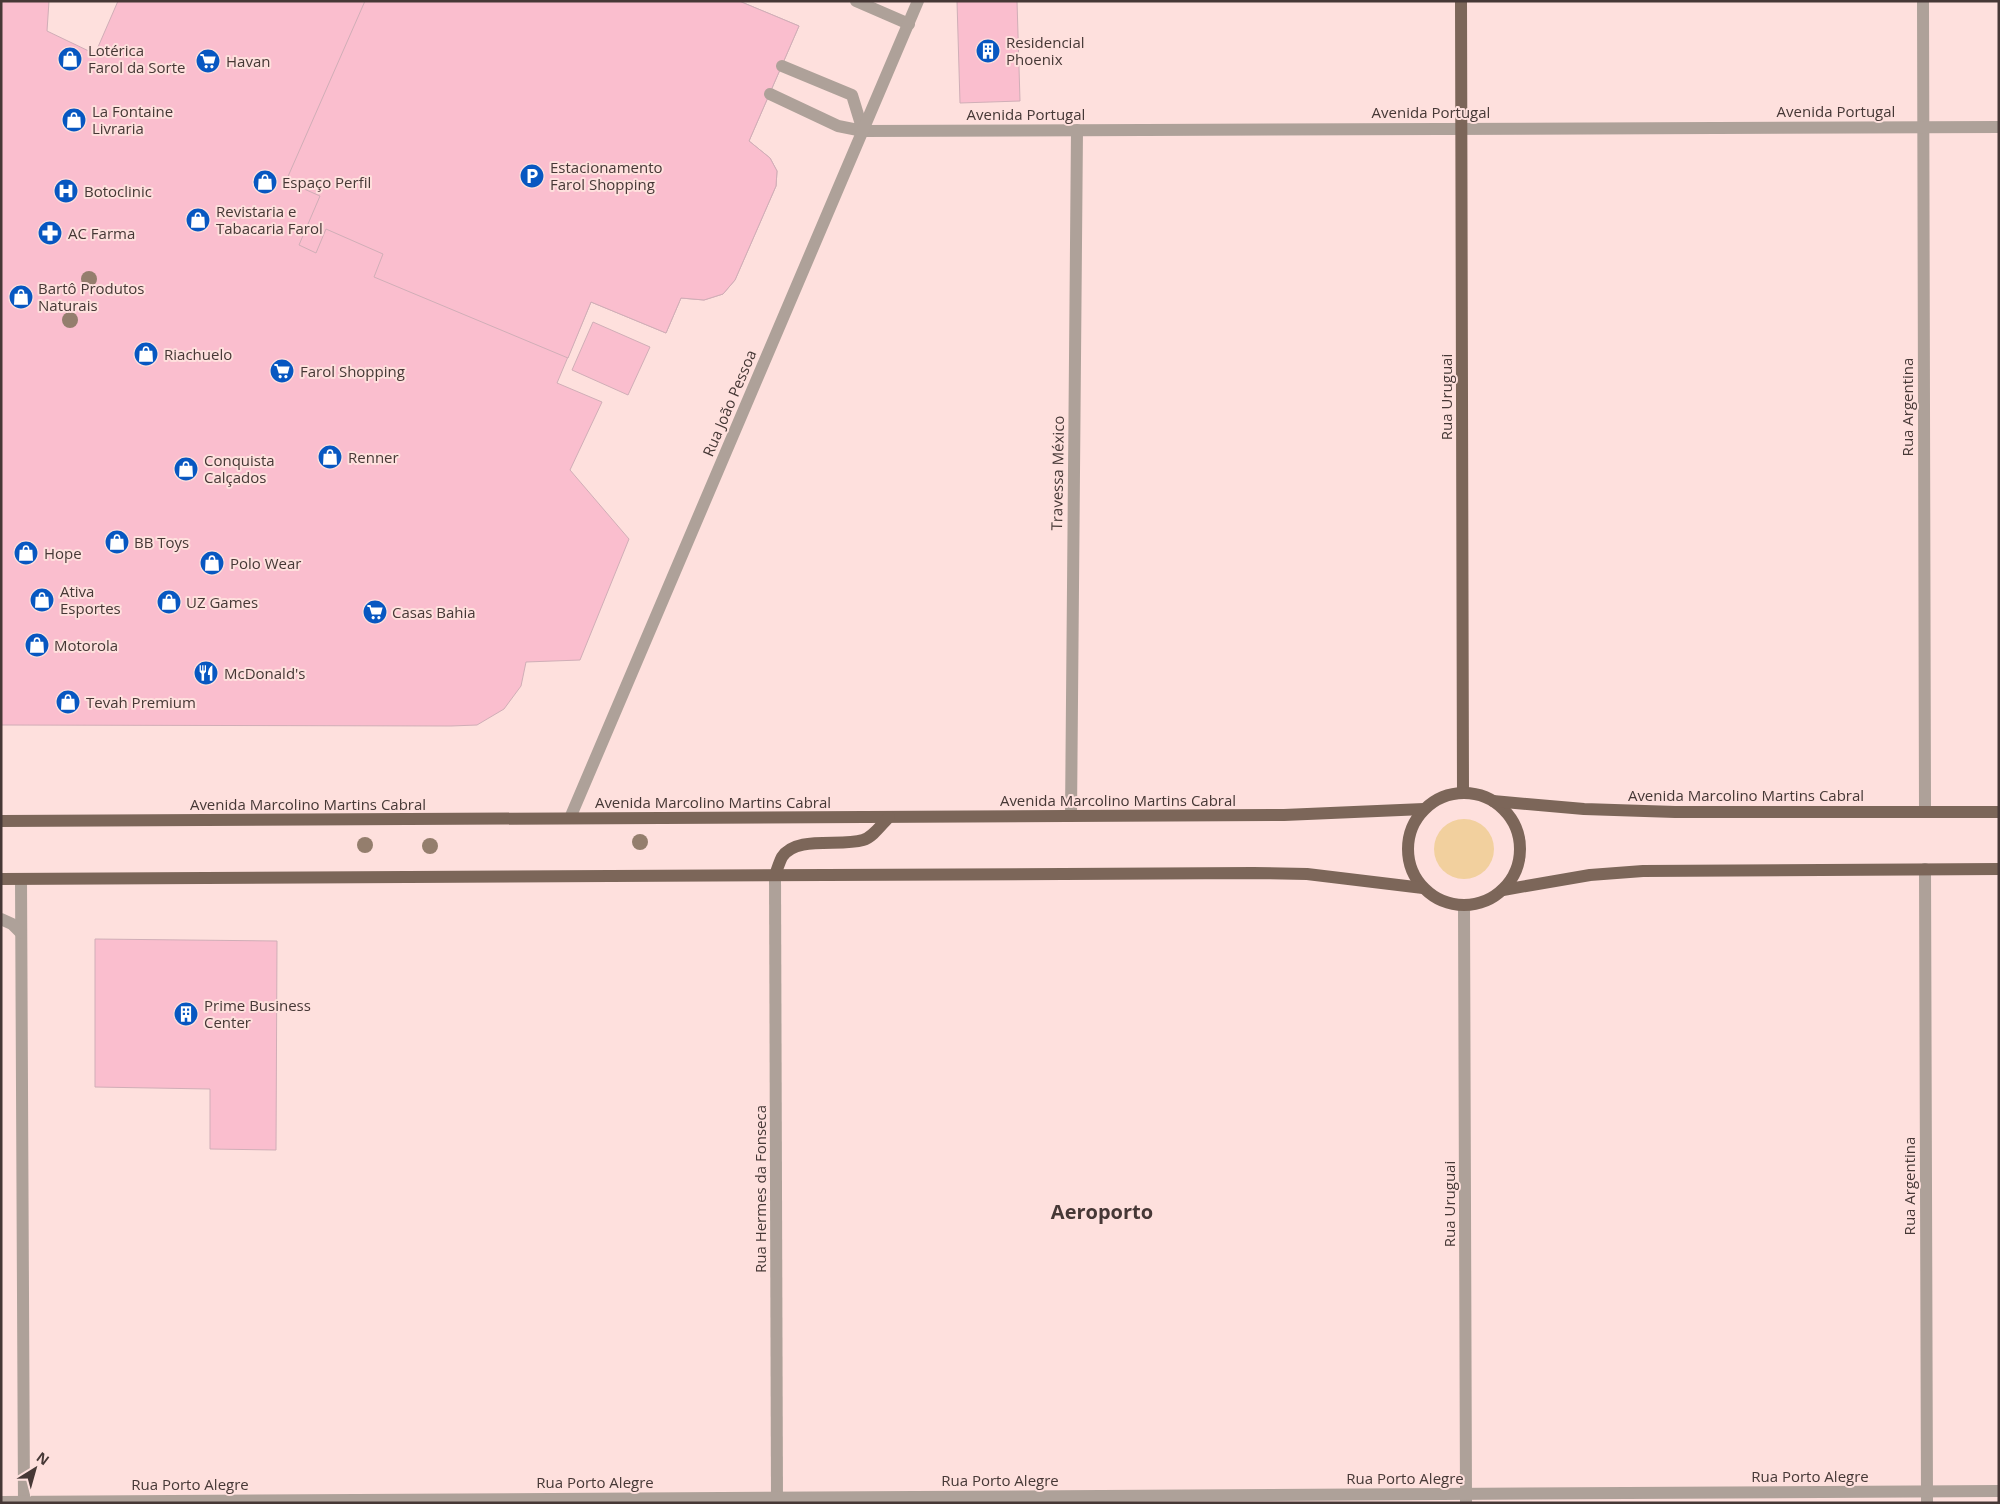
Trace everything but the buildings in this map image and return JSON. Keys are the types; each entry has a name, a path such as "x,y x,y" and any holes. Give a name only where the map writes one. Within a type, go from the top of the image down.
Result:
{"main road":[{"name":"Rua Uruguai","path":"1461,1 1463,793"},
{"path":"1450,794 1479,795 1493,801 1506,812 1516,826 1520,843 1519,860 1514,876 1503,890 1492,899 1478,904 1464,906 1435,898 1423,888 1413,874 1408,857 1408,840 1414,823 1424,809 1436,800 1450,794"},
{"name":"Avenida Marcolino Martins Cabral","path":"1493,801 1584,809 1675,812 1999,812"},
{"name":"Avenida Marcolino Martins Cabral","path":"1,821 1284,815 1424,809"},
{"path":"775,875 782,857 790,849 803,844 864,840 874,833 889,817"},
{"path":"1503,890 1590,875 1643,871 1999,870"},
{"path":"1,878 1254,872 1307,874 1423,888"}],"street":[{"path":"856,1 909,24"},
{"name":"Rua João Pessoa","path":"570,818 918,1"},
{"name":"Rua Argentina","path":"1923,1 1925,812"},
{"path":"782,66 852,96 863,131"},
{"name":"Avenida Portugal","path":"770,94 838,126 863,131 1999,126"},
{"name":"Travessa México","path":"1070,816 1077,130"},
{"name":"Rua Argentina","path":"1925,869 1927,1497"},
{"name":"Rua Hermes da Fonseca","path":"775,875 777,1500"},
{"path":"21,878 24,1502"},
{"name":"Rua Uruguai","path":"1464,906 1466,1499"},
{"path":"1,919 12,924 21,933"},
{"name":"Rua Porto Alegre","path":"1,1502 1927,1497 1999,1491"}],"shaded area":[{"path":"1464,819 1476,821 1489,832 1494,849 1492,861 1481,874 1464,879 1452,877 1439,866 1434,849 1436,837 1447,824"}],"place":[{"name":"Residencial Phoenix","path":"988,51"},
{"name":"Lotérica Farol da Sorte","path":"70,59"},
{"name":"Havan","path":"208,61"},
{"name":"La Fontaine Livraria","path":"74,120"},
{"name":"Estacionamento Farol Shopping","path":"532,176"},
{"name":"Espaço Perfil","path":"265,182"},
{"name":"Botoclinic","path":"66,191"},
{"name":"Revistaria e Tabacaria Farol","path":"198,220"},
{"name":"AC Farma","path":"50,233"},
{"name":"Bartô Produtos Naturais","path":"21,297"},
{"name":"Riachuelo","path":"146,354"},
{"name":"Farol Shopping","path":"282,371"},
{"name":"Renner","path":"330,457"},
{"name":"Conquista Calçados","path":"186,469"},
{"name":"BB Toys","path":"117,542"},
{"name":"Hope","path":"26,553"},
{"name":"Polo Wear","path":"212,563"},
{"name":"Ativa Esportes","path":"42,600"},
{"name":"UZ Games","path":"169,602"},
{"name":"Casas Bahia","path":"375,612"},
{"name":"Motorola","path":"37,645"},
{"name":"McDonald's","path":"206,673"},
{"name":"Tevah Premium","path":"68,702"},
{"name":"Prime Business Center","path":"186,1014"}],"district":[{"name":"Aeroporto","path":"1102,1211"}]}
